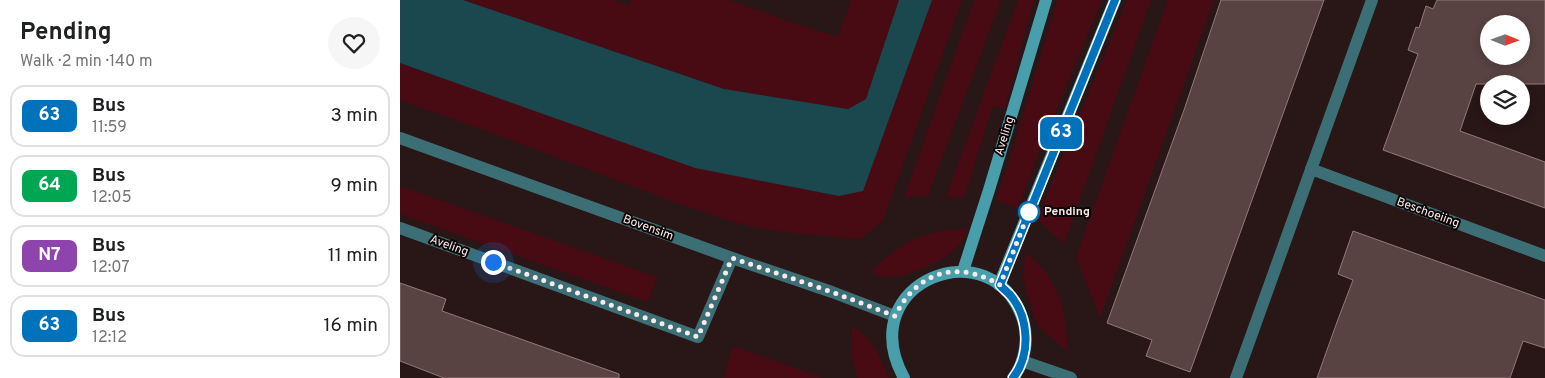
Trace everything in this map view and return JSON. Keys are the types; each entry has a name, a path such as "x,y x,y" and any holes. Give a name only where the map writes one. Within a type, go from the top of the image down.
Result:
{"main road":[{"name":"Aveling","path":"963,272 1046,0"},
{"path":"1000,285 1115,0"},
{"path":"904,378 892,349 892,332 895,316 903,301 914,288 929,278 945,273 963,272 988,278 1000,285 1012,297 1020,311 1025,327 1026,344 1022,361 1013,378"}],"street":[{"path":"1236,378 1372,0"},
{"name":"Bovensim","path":"400,138 895,316"},
{"name":"Beschoeiing","path":"1311,169 1545,256"},
{"name":"Aveling","path":"400,228 698,337 732,258"},
{"path":"1022,361 1071,378"}],"shaded area":[{"path":"463,0 613,0 629,5 631,0 729,0 838,37 851,0 899,0 866,99 848,109 724,89"},
{"path":"932,0 962,0 883,220 861,239 791,233 753,227 731,221 674,202 400,100 400,63 695,168 863,190"},
{"path":"974,0 1001,0 928,195 904,198"},
{"path":"1018,0 1034,0 1005,109 993,106 964,198 946,197"},
{"path":"1057,0 1102,0 1018,208 996,200"},
{"path":"1127,0 1151,0 1064,244 1037,219"},
{"path":"1168,0 1214,0 1100,318 1076,257"},
{"path":"400,186 657,277 648,302 400,214"},
{"path":"965,229 967,231 964,237 953,251 927,267 897,276 887,277 873,274 872,271 893,252 914,240 937,232"},
{"path":"1028,254 1048,275 1060,298 1067,336 1067,351 1038,326 1023,276 1025,255"},
{"path":"852,328 862,333 872,344 889,378 858,378 851,354"},
{"path":"733,346 823,378 723,378"}],"water":[{"path":"400,0 463,0 724,89 848,109 866,99 899,0 932,0 863,191 839,196 695,168 400,63"}],"building":[{"path":"1221,0 1324,0 1190,372 1146,356 1152,340 1107,323 1184,110"},
{"path":"1437,0 1545,0 1545,84 1530,84 1530,75 1480,75 1480,84 1476,84 1460,131 1545,162 1545,208 1383,150 1418,54 1408,50 1416,27 1419,28 1426,6 1433,9"},
{"path":"1353,231 1545,300 1545,348 1523,341 1510,378 1317,378 1353,280 1338,274"},
{"path":"400,283 446,299 442,311 619,374 619,378 444,378 400,361"}],"bus line":[{"name":"63","path":"1013,378 1022,361 1026,344 1025,327 1020,311 1012,297 1000,285 1115,0"}],"place":[{"name":"Pending","path":"1029,212"}],"route":[{"path":"493,262 698,337 732,258 895,316 903,301 914,288 929,278 945,273 963,272 976,274 1000,285 1031,207 1029,212"}]}
